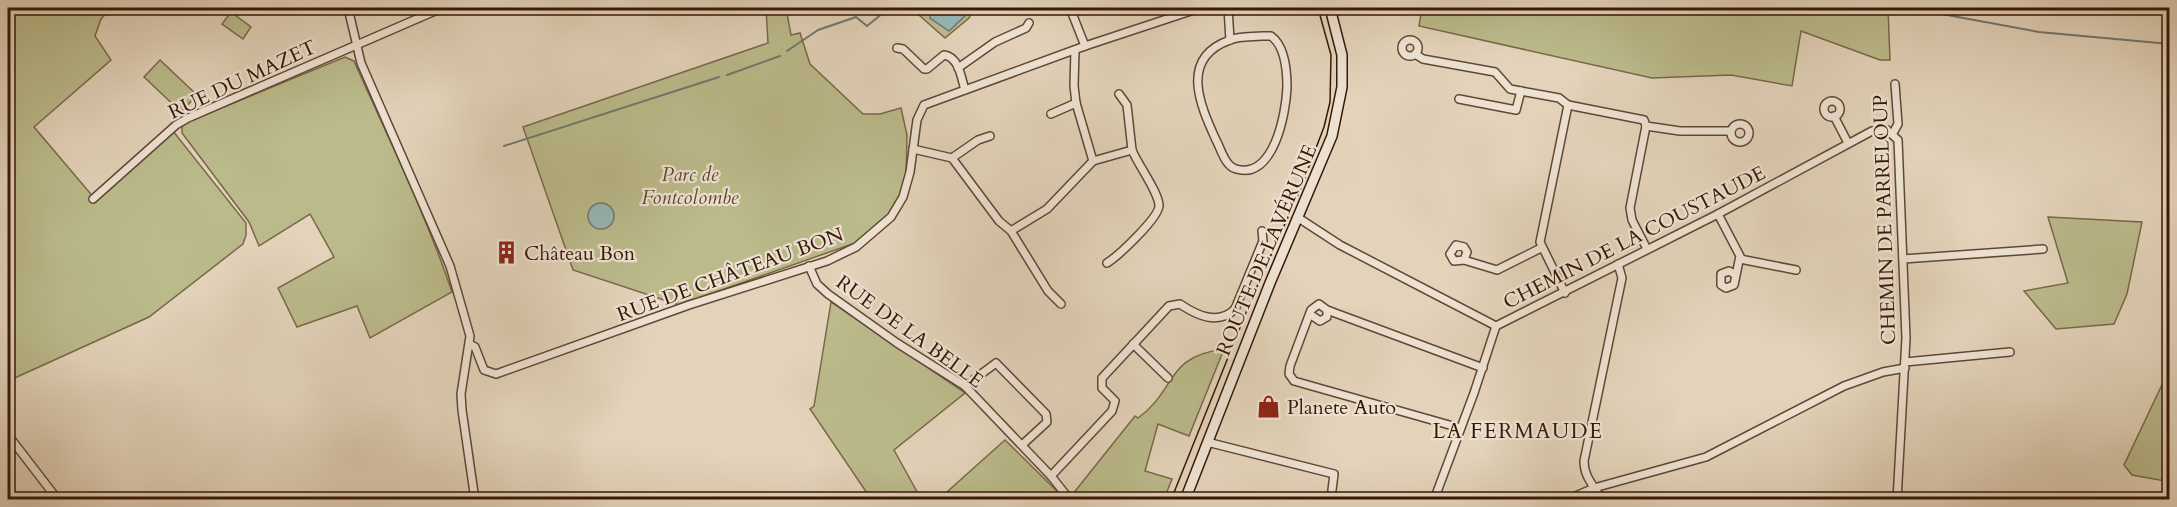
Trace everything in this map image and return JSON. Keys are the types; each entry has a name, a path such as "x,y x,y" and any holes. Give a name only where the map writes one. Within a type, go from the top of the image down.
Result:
{"main road":[{"name":"ROUTE DE LAVÉRUNE","path":"1185,500 1297,216 1332,136 1342,87 1342,55 1330,8"}],"street":[{"path":"348,8 361,63 450,266 471,345 461,394 475,500"},
{"name":"RUE DU MAZET","path":"93,199 176,125 188,118 442,8"},
{"path":"1070,8 1085,46"},
{"name":"RUE DE CHÂTEAU BON","path":"471,345 475,347 484,370 496,374 853,249 891,217 907,187 917,120 924,105 1085,46 1200,8"},
{"path":"1228,8 1230,40"},
{"path":"958,68 995,42 1026,28 1029,23"},
{"path":"1271,36 1281,48 1286,75 1283,116 1275,142 1266,160 1248,170 1236,169 1226,160 1200,101 1197,78 1200,64 1209,53 1230,40 1271,36"},
{"path":"897,48 903,49 924,69 944,55 954,59 965,90"},
{"path":"1075,50 1076,103 1093,161"},
{"path":"1415,54 1423,59 1495,72 1510,89 1559,98 1568,105 1641,118 1646,126 1630,208 1632,220 1647,249"},
{"name":"CHEMIN DE PARRELOUP","path":"1895,84 1898,124 1893,133 1898,140 1905,365 1897,500"},
{"path":"1459,99 1516,110 1521,91"},
{"path":"1107,263 1118,256 1159,208 1159,202 1132,150 1127,105 1119,94"},
{"path":"1051,114 1076,103"},
{"path":"1565,293 1541,248 1568,105"},
{"path":"1834,116 1848,143"},
{"path":"1646,126 1680,131 1731,131"},
{"name":"CHEMIN DE LA COUSTAUDE","path":"1297,216 1340,245 1496,326 1718,214 1872,130 1883,128 1893,133"},
{"path":"952,158 978,140 990,136"},
{"path":"913,149 952,158 999,221 1011,231 1048,291 1060,304"},
{"path":"1011,231 1047,209 1093,161 1132,150"},
{"path":"1718,214 1740,259 1734,274"},
{"path":"1051,476 1112,411 1115,401 1102,388 1100,381 1156,318 1175,303 1200,317 1232,312 1263,241 1262,231"},
{"path":"1464,260 1497,270 1541,248"},
{"path":"1903,259 2043,249"},
{"path":"1740,259 1796,270"},
{"path":"1602,500 1584,470 1584,461 1622,278 1618,264"},
{"name":"RUE DE LA BELLE","path":"809,266 817,284 828,294 965,386 1051,476 1070,500"},
{"path":"1460,428 1294,381 1289,374 1290,366 1311,310 1317,304 1322,304 1328,310 1483,368"},
{"path":"1311,315 1320,321 1327,317 1328,310"},
{"path":"1434,500 1483,368 1496,326"},
{"path":"1133,344 1168,378"},
{"path":"1566,500 1594,488 1706,457 1844,387 1883,372 1905,365 2010,352"},
{"path":"965,386 996,363 1046,414 1047,422 1022,446"},
{"path":"8,435 58,500"},
{"path":"1207,442 1334,474 1332,490"},
{"path":"2165,500 2169,479"}],"green space":[{"path":"8,8 111,8 101,19 95,36 111,60 34,127 95,199 173,131 246,223 246,235 243,244 149,317 8,381"},
{"name":"Parc de Fontcolombe","path":"766,8 786,8 791,35 800,33 810,64 863,114 880,114 901,108 907,135 906,182 890,213 855,243 679,305 573,270 523,127 768,43"},
{"path":"911,8 974,8 969,18 945,38"},
{"path":"1422,8 1888,8 1890,60 1880,60 1801,31 1792,86 1731,75 1652,78 1419,26"},
{"path":"231,12 251,27 243,39 222,24"},
{"path":"345,57 354,61 418,204 452,292 370,338 357,306 297,327 278,288 334,257 310,214 259,246 249,222 182,133 182,124"},
{"path":"160,60 197,95 181,112 144,77"},
{"path":"2048,217 2142,222 2127,294 2114,324 2056,329 2024,291 2068,283"},
{"path":"831,302 965,393 894,450 921,499 898,499 895,492 881,499 871,499 810,409 814,406"},
{"path":"1224,349 1189,436 1158,424 1145,471 1172,479 1164,499 1068,500 1135,416 1138,418 1151,407 1181,367 1191,359 1205,353"},
{"path":"2169,370 2170,467 2165,481 2132,475 2124,465"},
{"path":"1005,440 1065,499 938,500"}],"water":[{"path":"930,8 970,8 968,13 949,31 930,18"},
{"path":"601,203 610,207 614,216 610,225 601,229 592,225 588,216 592,207"}],"waterway":[{"path":"787,51 818,30 856,17 867,26 889,8"},
{"path":"1909,8 2039,32 2170,44"},
{"path":"727,75 780,56"},
{"path":"504,146 719,77"}],"tram line":[{"path":"1171,500 1251,300 1300,190 1324,127 1330,102 1331,55 1318,8"}],"place":[{"name":"Château Bon","path":"506,253"},
{"name":"Planete Auto","path":"1269,407"}],"district":[{"name":"LA FERMAUDE","path":"1518,431"}]}
